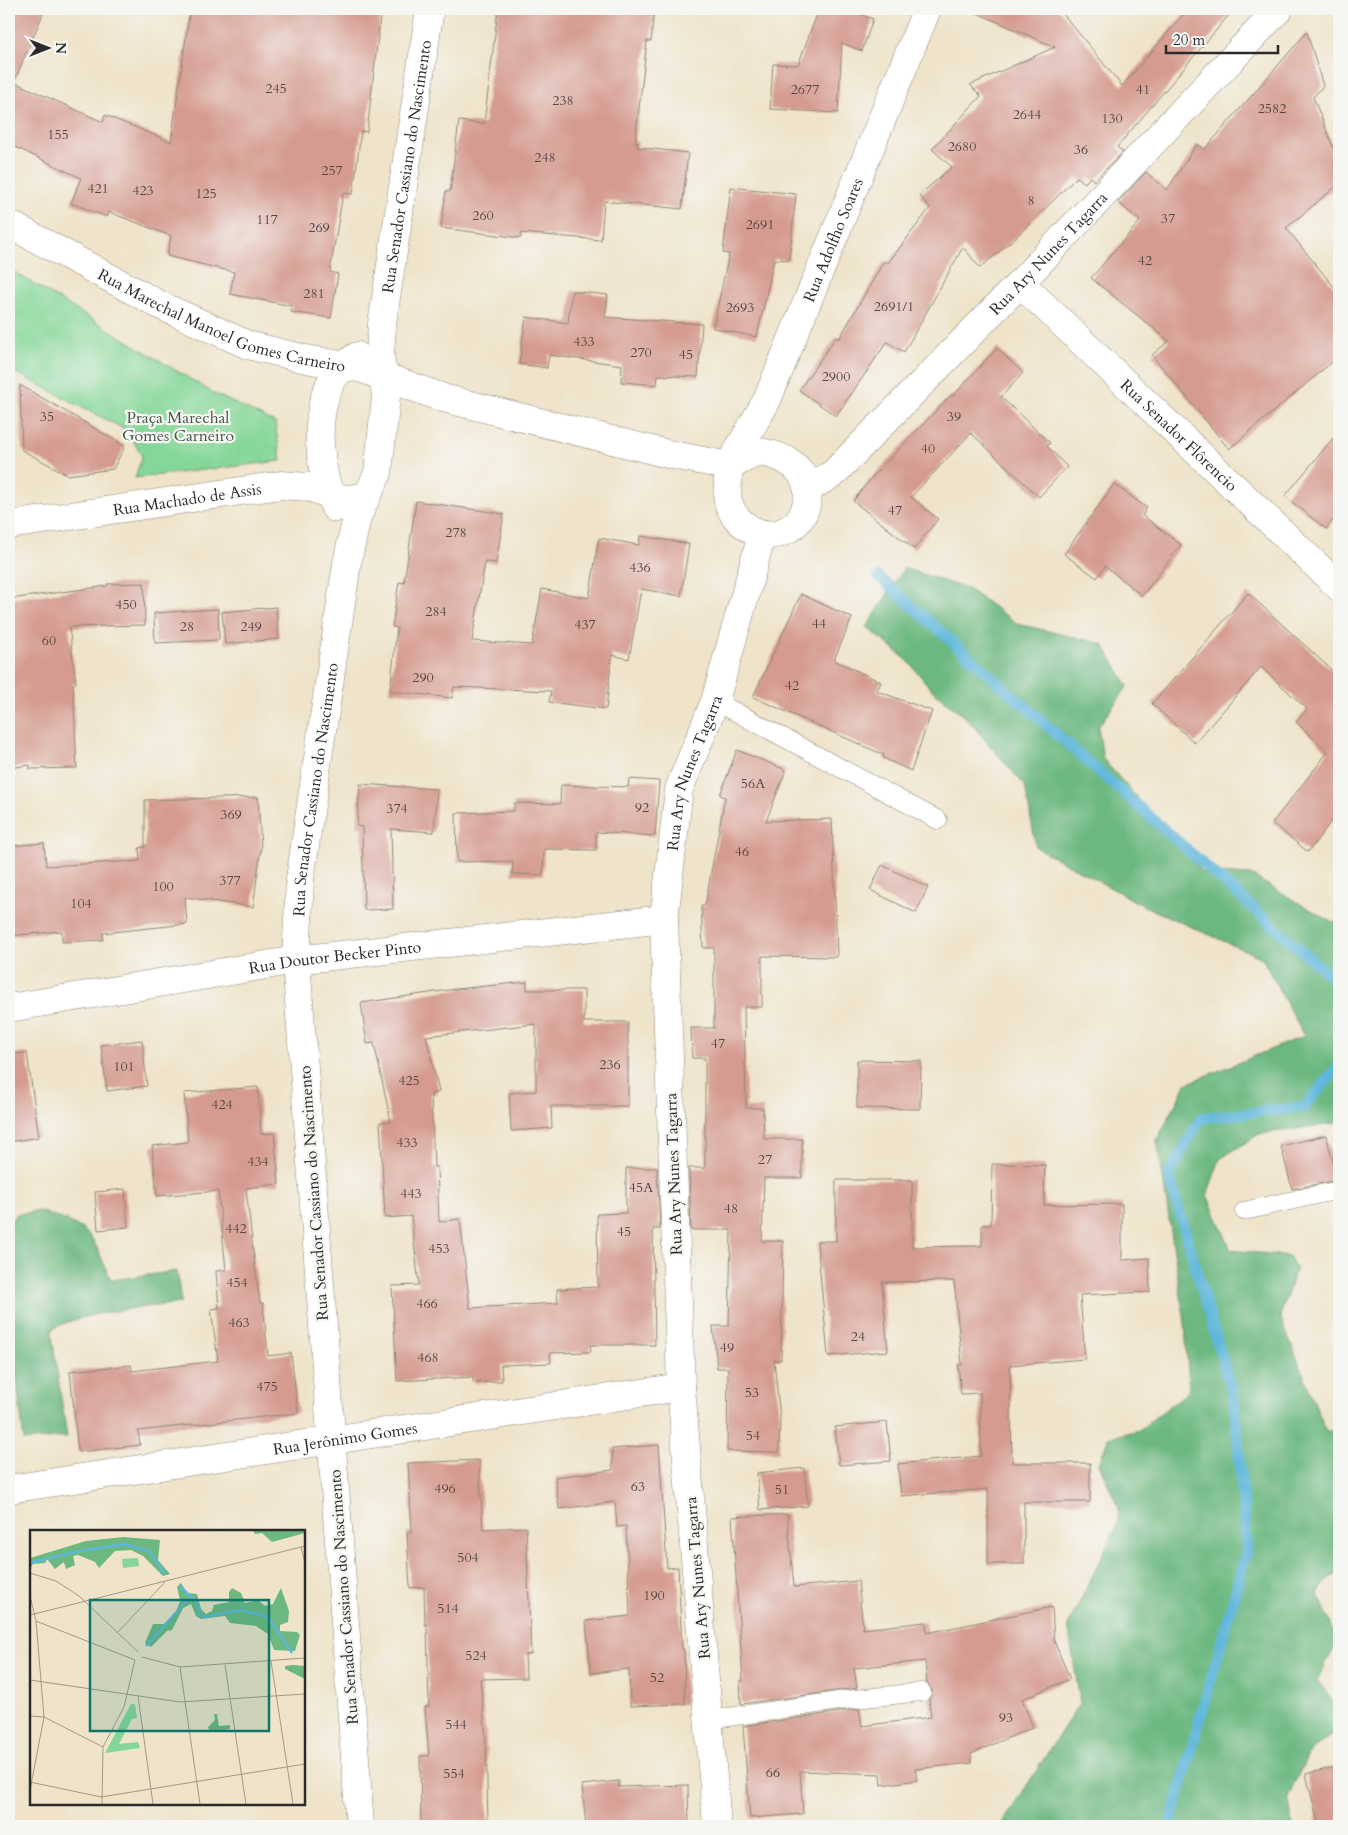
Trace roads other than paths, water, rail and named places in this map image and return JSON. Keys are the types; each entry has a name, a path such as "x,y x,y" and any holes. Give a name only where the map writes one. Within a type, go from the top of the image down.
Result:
{"street":[{"name":"Rua Senador Cassiano do Nascimento","path":"360,1826 296,960 300,879 347,563 357,518 365,497 378,473 385,426 386,396 380,355 382,324 430,9"},
{"name":"Rua Adolfho Soares","path":"729,466 754,441 767,400 928,9"},
{"name":"Rua Ary Nunes Tagarra","path":"809,488 834,473 1020,283 1280,9"},
{"name":"Rua Marechal Manoel Gomes Carneiro","path":"9,224 162,306 248,345 306,360 382,374 443,398 668,454 729,466"},
{"name":"Rua Senador Flôrencio","path":"1020,283 1339,588"},
{"name":"Rua Senador Cassiano do Nascimento","path":"347,563 338,514 328,493 319,455 324,400 333,379 345,366 363,352 382,324"},
{"name":"Rua Marechal Manoel Gomes Carneiro","path":"385,426 405,405 443,398"},
{"path":"729,466 728,501 740,524 762,535 787,531 805,513 809,488 797,466 754,441"},
{"path":"281,485 307,467 319,455"},
{"name":"Rua Machado de Assis","path":"9,525 281,485 308,487 345,499 365,497"},
{"name":"Rua Ary Nunes Tagarra","path":"716,1826 681,1387 664,919 679,789 715,701 762,535"},
{"name":"Rua Doutor Becker Pinto","path":"9,1008 296,960 664,919"},
{"name":"Rua Jerônimo Gomes","path":"9,1489 681,1387"}],"lane":[{"path":"715,701 938,820"},
{"path":"1244,1211 1339,1190"},
{"path":"708,1720 845,1700 922,1692"}],"waterway":[{"path":"879,577 1339,984"},
{"path":"1170,1826 1247,1550 1234,1400 1169,1175 1201,1118 1304,1107 1339,1066"}],"park label":[{"name":"Praça Marechal Gomes Carneiro","path":"178,426"}]}
